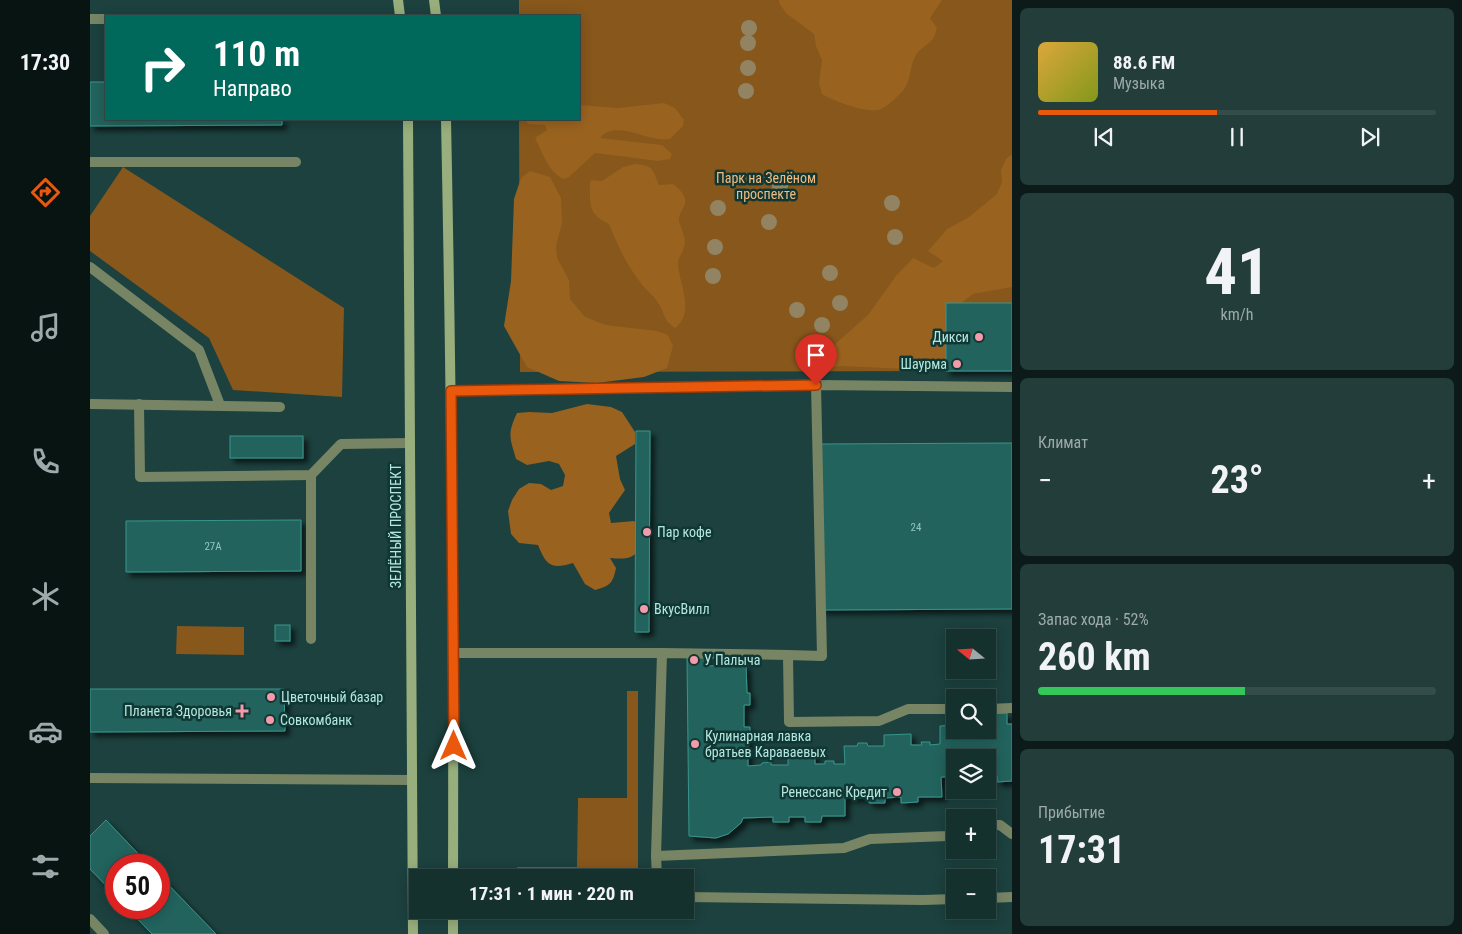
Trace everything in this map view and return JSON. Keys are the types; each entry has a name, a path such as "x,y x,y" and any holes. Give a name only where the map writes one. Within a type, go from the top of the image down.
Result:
{"main road":[{"path":"398,0 400,15"},
{"path":"434,0 436,15"},
{"name":"ЗЕЛЁНЫЙ ПРОСПЕКТ","path":"408,120 413,934"},
{"path":"446,120 454,653 453,869"},
{"path":"453,919 453,934"}],"street":[{"path":"90,19 105,19"},
{"path":"90,162 296,162"},
{"path":"90,267 198,350 220,406"},
{"path":"454,653 698,652 822,656 816,385"},
{"path":"451,391 816,385 1012,387"},
{"path":"90,404 280,407"},
{"path":"139,404 140,477 311,475"},
{"path":"311,639 311,475 341,444 410,443"},
{"path":"657,869 662,653"},
{"path":"788,655 789,722 879,721 908,709 946,709"},
{"path":"996,709 1012,708"},
{"path":"90,778 412,780"},
{"path":"996,825 1000,825 1012,834"},
{"path":"656,856 844,848 870,839 946,836"},
{"path":"694,897 946,899"},
{"path":"996,898 1012,897"},
{"path":"90,919 104,934"}],"green space":[{"name":"Парк на Зелёном проспекте","path":"519,0 1012,0 1012,303 946,303 946,371 520,372 519,120 580,120 580,15 519,15"},
{"path":"123,167 344,308 342,397 233,390 209,338 90,251 90,216"},
{"path":"177,626 244,627 244,655 176,654"},
{"path":"627,691 638,691 638,869 517,869 517,867 577,867 578,798 627,798"}],"shaded area":[{"path":"779,0 942,0 930,18 937,28 933,39 916,55 905,88 885,107 878,110 866,110 850,106 822,94 819,83 822,60 816,46 814,34 786,13"},
{"path":"664,103 675,108 684,120 683,126 670,139 651,138 620,130 606,133 600,138 662,145 672,154 670,159 658,161 595,153 569,177 564,179 550,167 535,138 547,130 545,125 528,124 526,120 580,120 580,105 618,108"},
{"path":"1012,154 1012,287 973,294 955,308 951,361 939,365 916,366 905,369 843,366 817,368 815,366 833,346 868,315 896,276 913,258 934,268 943,261 928,251 947,229 969,217 997,194 1002,182 1001,170 1006,159"},
{"path":"635,164 652,169 659,185 673,184 679,189 685,199 685,205 679,221 685,244 678,263 685,307 681,322 675,328 668,322 656,300 642,285 631,268 609,224 594,213 590,202 591,180 602,181 623,167"},
{"path":"530,171 550,177 561,198 562,223 556,246 557,258 569,280 570,299 585,317 606,325 657,331 668,335 673,346 667,368 644,377 597,383 559,381 527,367 504,326 511,281 514,199 521,178"},
{"path":"587,404 611,407 622,412 635,432 635,444 616,456 620,479 625,490 609,513 611,523 634,521 642,529 640,550 633,556 626,558 610,558 616,568 614,577 610,583 595,590 585,584 573,563 554,566 547,561 538,545 519,543 511,534 508,511 519,489 529,483 541,484 551,490 563,486 565,475 559,464 549,461 527,465 516,459 510,436 517,413 552,413"}],"building":[{"path":"90,82 105,82 105,120 282,120 282,125 90,126"},
{"name":"Дикси","path":"946,303 1012,303 1012,371 946,371"},
{"path":"636,431 650,431 649,632 635,632"},
{"path":"230,436 303,436 303,458 230,458"},
{"path":"1012,443 1012,609 821,610 820,444"},
{"path":"301,520 301,571 126,572 126,521"},
{"path":"275,625 290,625 290,641 275,641"},
{"path":"687,657 706,657 706,666 746,665 747,693 750,693 750,705 744,705 744,727 750,727 748,766 771,762 771,765 788,765 788,754 815,753 815,764 825,764 825,761 834,761 834,764 845,764 844,746 857,746 858,743 867,743 868,746 884,746 884,735 911,734 911,745 922,745 921,742 930,742 930,745 940,744 940,726 946,726 946,739 996,739 996,714 1007,713 1007,724 1012,724 1012,781 997,782 996,749 946,749 946,777 941,777 942,797 918,797 918,802 901,803 901,797 885,798 885,803 869,803 869,798 845,798 845,816 822,816 821,822 805,822 805,817 789,817 789,822 773,822 773,817 743,818 741,823 728,834 716,838 689,836"},
{"path":"90,689 284,689 285,731 90,732"},
{"path":"106,820 138,854 105,854 105,885 90,869 90,836"},
{"path":"170,886 216,934 152,934 138,919 170,919"}],"place":[{"name":"Дикси","path":"979,337"},
{"name":"Шаурма","path":"957,364"},
{"name":"Пар кофе","path":"647,532"},
{"name":"ВкусВилл","path":"644,609"},
{"name":"У Палыча","path":"694,660"},
{"name":"Цветочный базар","path":"271,697"},
{"name":"Планета Здоровья","path":"242,711"},
{"name":"Совкомбанк","path":"270,720"},
{"name":"Кулинарная лавка братьев Караваевых","path":"695,744"},
{"name":"Ренессанс Кредит","path":"897,792"}],"route":[{"path":"454,746 451,391 816,385"}]}
